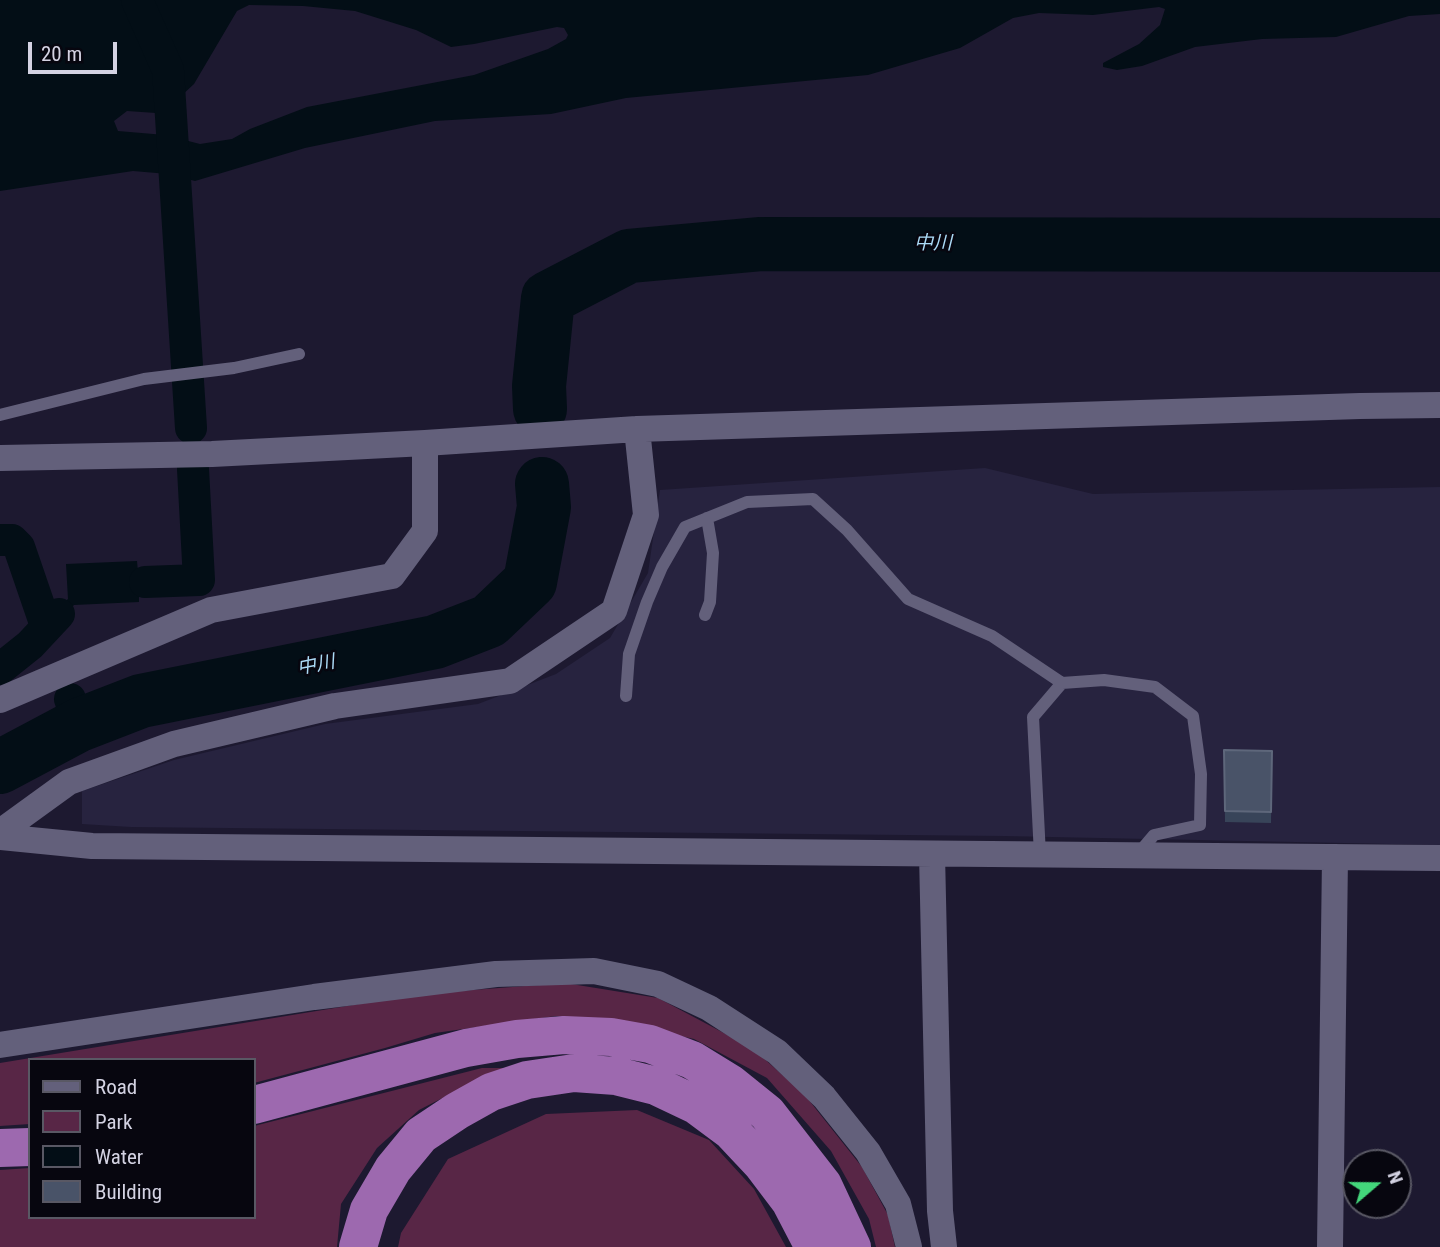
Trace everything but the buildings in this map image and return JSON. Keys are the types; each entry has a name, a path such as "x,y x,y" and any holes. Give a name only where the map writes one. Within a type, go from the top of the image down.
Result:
{"highway":[{"path":"256,1104 466,1048 517,1039 565,1035 611,1037 650,1044 692,1060 731,1084 766,1113 796,1147 823,1185 852,1247"},
{"path":"358,1247 369,1210 393,1169 421,1135 492,1092 527,1080 574,1073 616,1076 656,1086 696,1105 731,1131 762,1164 790,1201 814,1247"},
{"path":"0,1149 28,1147"}],"street":[{"path":"0,458 212,454 637,429 1440,405"},
{"path":"0,834 69,782 174,744 335,706 510,681 614,611 646,516 637,429"},
{"path":"0,700 211,610 392,576 425,531 425,443"},
{"path":"0,834 92,846 1440,858"},
{"path":"932,854 940,1211 944,1247"},
{"path":"1330,1247 1335,857"},
{"path":"0,1045 314,997 496,974 594,971 658,984 709,1008 777,1052 824,1097 868,1152 898,1204 909,1247"}],"lane":[{"path":"0,415 144,379 234,368 299,354"},
{"path":"626,696 629,654 647,601 662,567 685,527 747,502 813,499 847,530 908,599 992,636 1062,683 1104,680 1155,687 1194,716 1201,774 1200,825 1154,835 1136,856"},
{"path":"705,615 710,602 713,553 707,519"},
{"path":"1040,855 1033,717 1062,683"}],"shaded area":[{"path":"985,468 1093,494 1440,487 1440,845 1003,836 131,827 82,824 82,791 174,760 325,724 478,704 556,674 610,638 648,573 660,490"}],"green space":[{"path":"565,983 658,998 752,1048 804,1094 862,1167 888,1215 895,1247 876,1247 869,1219 831,1151 767,1078 694,1039 613,1021 556,1016 435,1033 256,1082 256,1058 30,1058 420,994"},
{"path":"28,1058 28,1124 0,1126 0,1063"},
{"path":"482,1068 513,1068 464,1087 419,1110 377,1148 341,1204 337,1247 0,1247 0,1170 28,1168 28,1219 256,1219 256,1125"},
{"path":"637,1110 709,1140 754,1189 786,1247 398,1247 401,1233 448,1159 546,1114"}],"water":[{"path":"0,0 1440,0 1440,14 1409,16 1336,37 1262,39 1195,47 1142,66 1117,70 1103,67 1103,63 1139,44 1160,25 1165,9 1159,7 1093,15 1039,13 1013,18 960,48 868,75 626,98 551,114 435,121 305,148 195,181 168,174 133,171 0,191","holes":["249,5 355,11 416,30 451,47 557,27 564,28 568,35 566,39 548,49 474,75 307,107 250,129 232,139 200,144 165,135 118,131 114,121 127,111 156,113 167,109 194,84 237,11"]},
{"path":"137,561 138,572 144,572 145,593 139,593 139,602 74,605 63,617 56,609 68,599 66,564"}],"waterway":[{"path":"137,0 168,70 191,428"},
{"name":"中川","path":"540,409 539,386 548,298 629,256 761,244 1440,245"},
{"path":"145,582 199,580 193,469"},
{"name":"中川","path":"0,767 79,725 141,701 435,642 489,621 530,582 544,507 542,484"},
{"path":"0,540 12,540 19,547 44,620"},
{"path":"0,669 30,645 59,614"},
{"path":"70,699 79,725"}]}
